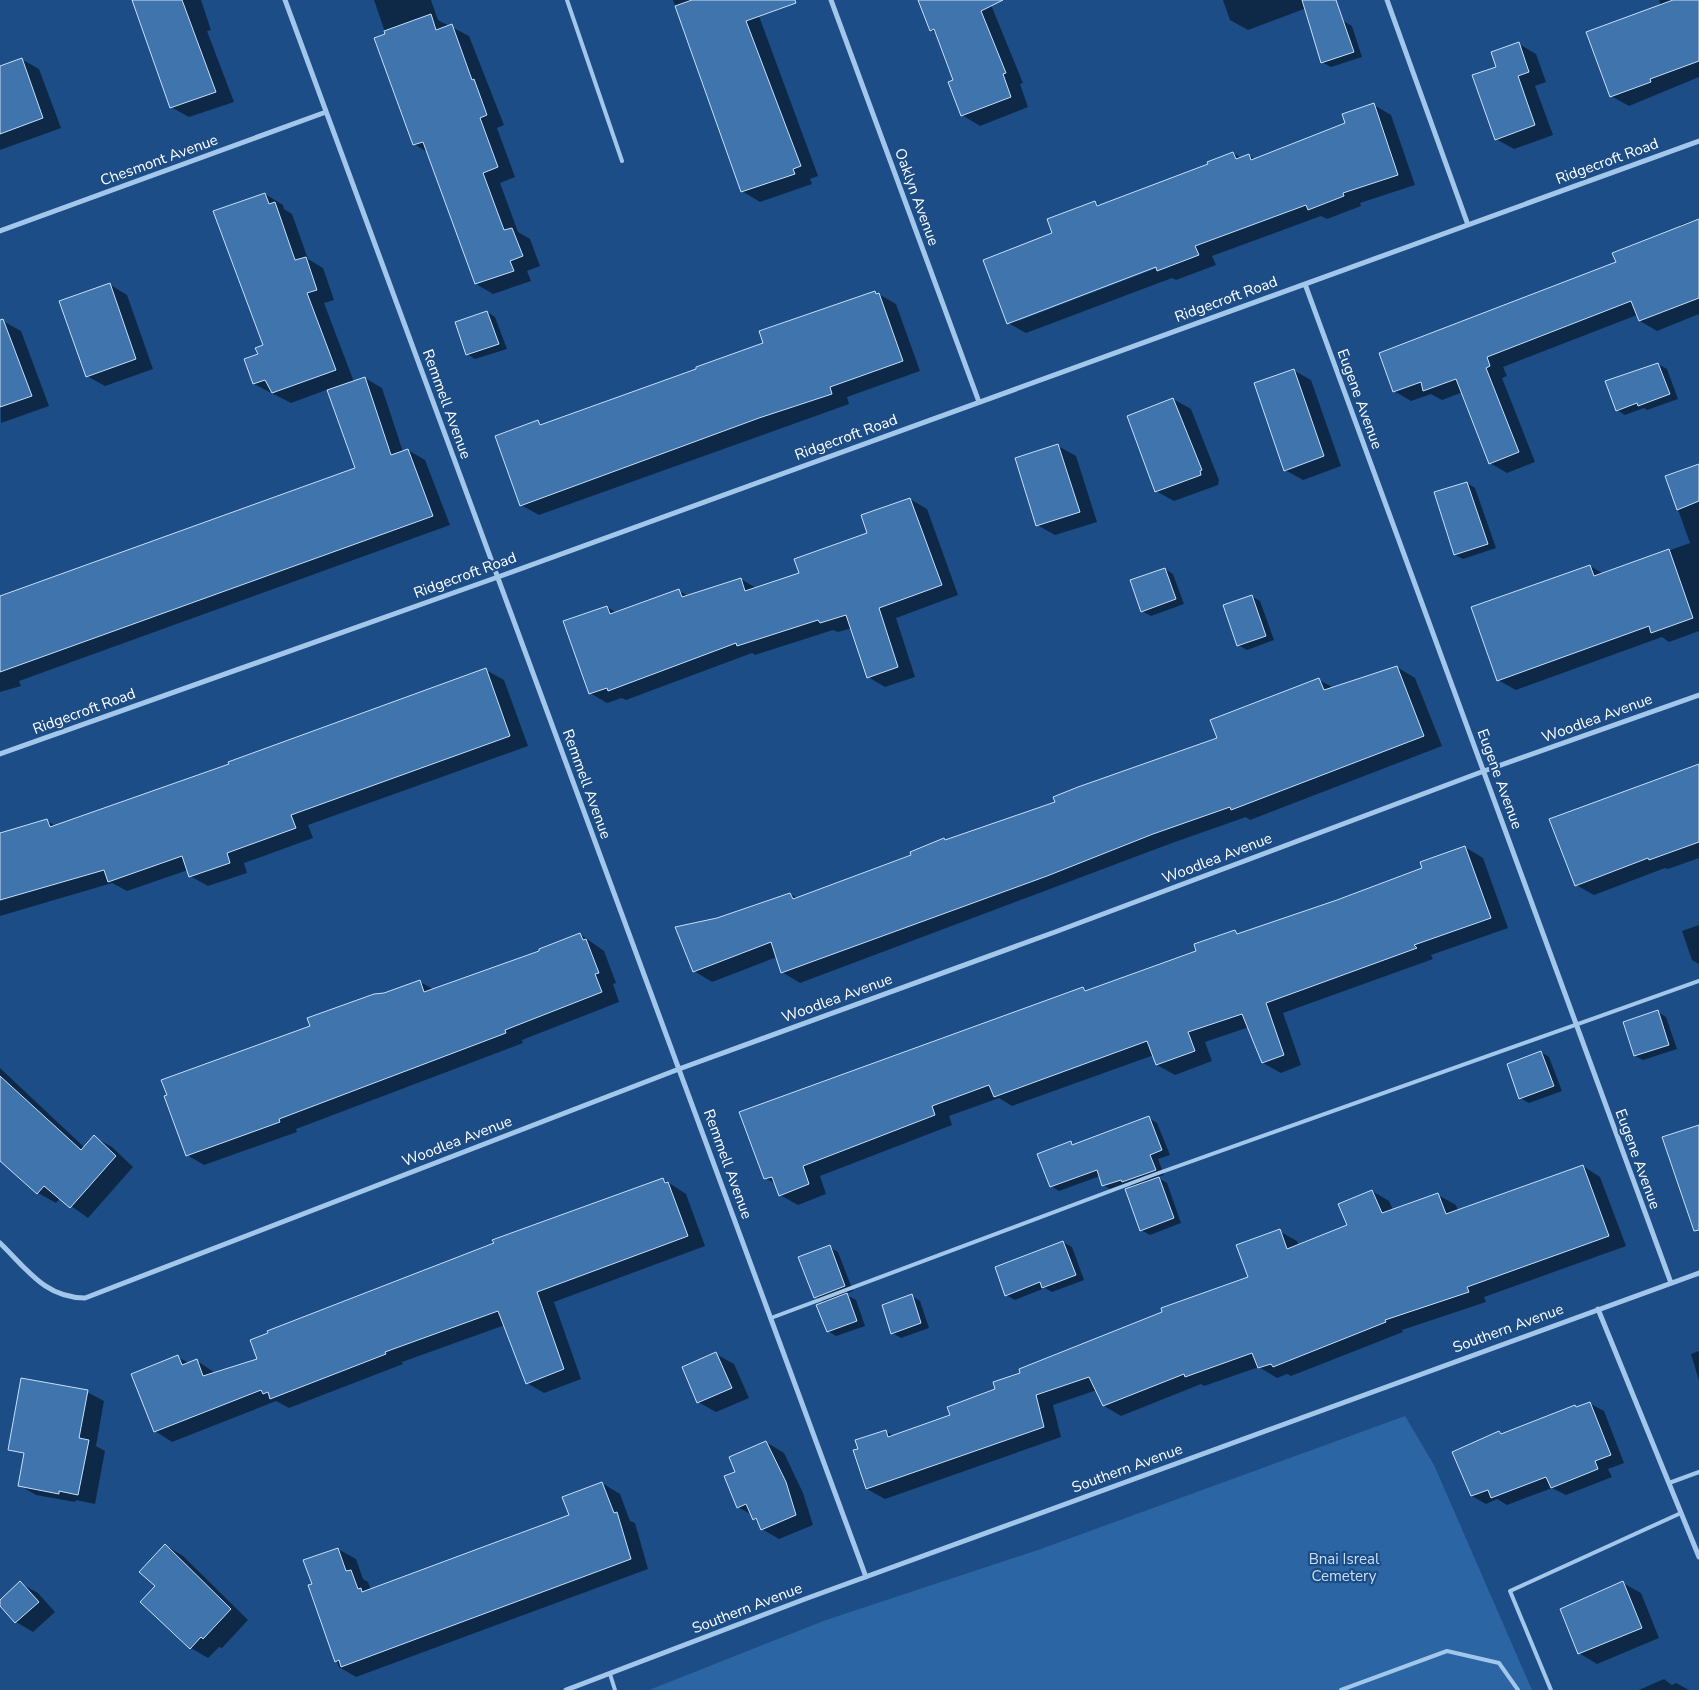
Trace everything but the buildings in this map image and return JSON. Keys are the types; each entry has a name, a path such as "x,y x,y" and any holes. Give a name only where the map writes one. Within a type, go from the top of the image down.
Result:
{"street":[{"name":"Remmell Avenue","path":"285,0 866,1577"},
{"name":"Oaklyn Avenue","path":"831,0 979,402"},
{"path":"1387,0 1468,225"},
{"name":"Chesmont Avenue","path":"0,231 326,112"},
{"name":"Ridgecroft Road","path":"0,754 498,577 1699,141"},
{"name":"Eugene Avenue","path":"1304,284 1671,1283"},
{"name":"Woodlea Avenue","path":"0,1243 38,1281 55,1293 70,1298 85,1298 679,1069 1055,932 1484,772 1699,695"},
{"name":"Southern Avenue","path":"566,1690 866,1577 1699,1273"},
{"path":"1598,1309 1699,1557"}],"lane":[{"path":"567,0 622,161"},
{"path":"771,1318 1152,1175 1699,981"},
{"path":"1669,1483 1699,1472"},
{"path":"1551,1690 1510,1591 1681,1513"},
{"path":"1341,1690 1447,1651 1500,1663 1518,1690"},
{"path":"610,1674 615,1690"}],"green space":[{"name":"Bnai Isreal Cemetery","path":"1405,1416 1434,1465 1532,1690 649,1690 826,1620 1038,1550"}]}
